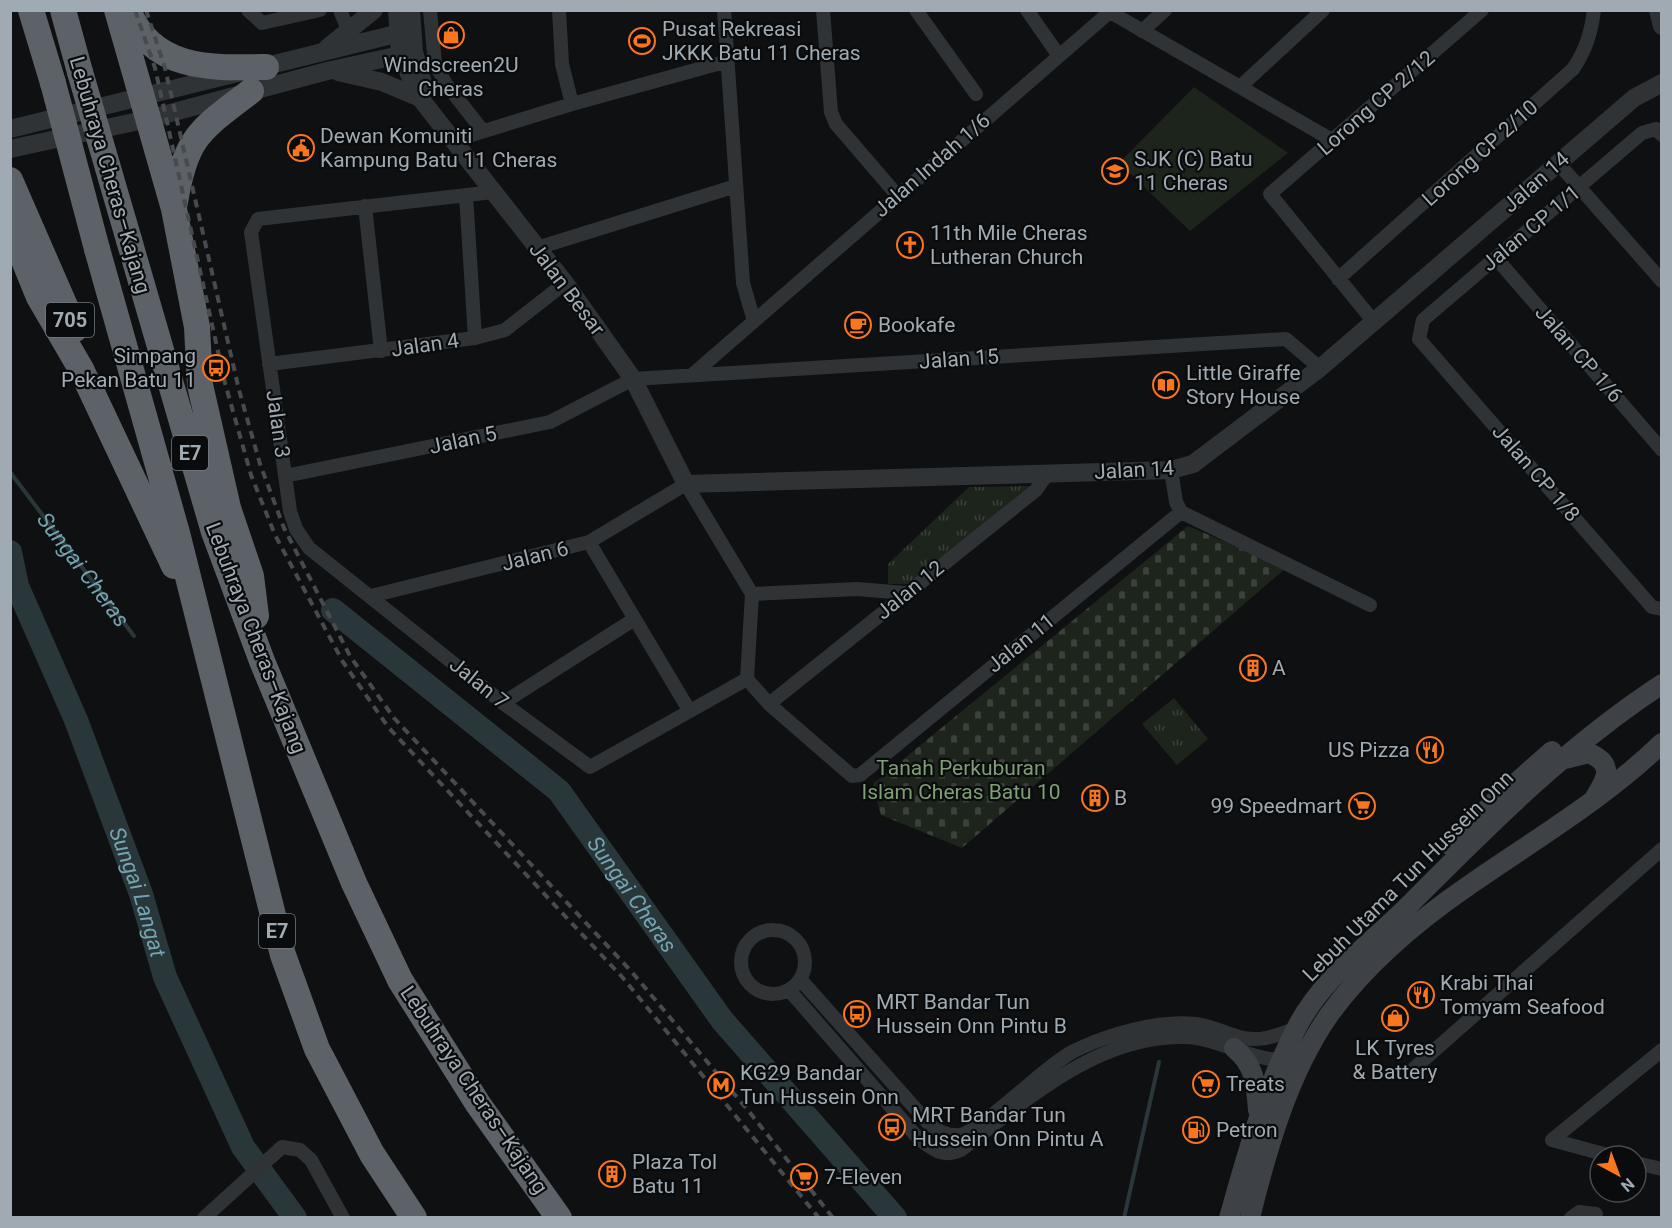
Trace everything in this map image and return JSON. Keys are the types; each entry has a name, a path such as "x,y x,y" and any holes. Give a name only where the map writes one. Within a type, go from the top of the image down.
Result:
{"highway":[{"name":"Lebuhraya Cheras–Kajang","path":"31,10 53,83 199,621 283,955 313,1038 372,1154 414,1218"},
{"name":"Lebuhraya Cheras–Kajang","path":"63,10 214,532 262,661 354,883 400,980 478,1104 559,1218"},
{"path":"117,10 174,209 197,327 200,385 228,508 250,576 262,661"},
{"path":"128,10 134,25 147,40 175,60 211,68 266,67"},
{"path":"174,209 180,172 188,147 201,130 251,91"},
{"name":"705","path":"10,180 28,226 81,342 125,461"},
{"path":"10,226 39,297 81,369 199,621"}],"main road":[{"path":"1430,883 1435,862 1539,761 1662,671"},
{"name":"Lebuh Utama Tun Hussein Onn","path":"1229,1218 1258,1113 1297,1028 1330,981 1558,762 1610,719 1662,684"},
{"name":"Lebuh Utama Tun Hussein Onn","path":"1250,1218 1279,1120 1310,1048 1349,989 1404,936 1466,887 1613,788 1662,743"},
{"path":"1558,762 1589,753 1604,762 1607,769 1604,782 1593,802"},
{"path":"1234,1048 1246,1058 1253,1070 1258,1113"}],"street":[{"path":"248,10 253,18 262,23 320,10"},
{"path":"340,10 349,32"},
{"path":"323,63 349,32 374,10"},
{"path":"10,149 145,108 266,67 407,53 405,31 397,10"},
{"path":"405,31 411,10"},
{"path":"430,10 435,64 446,84 483,131"},
{"path":"559,10 562,64 572,104"},
{"path":"724,10 743,283 754,321"},
{"path":"824,10 831,112 836,124 897,195"},
{"path":"916,10 976,94"},
{"path":"1027,10 1059,56"},
{"path":"1142,31 1165,10"},
{"path":"1240,87 1323,10"},
{"name":"Lorong CP 2/12","path":"1338,279 1270,194 1482,10"},
{"name":"Lorong CP 2/10","path":"1338,279 1573,69 1588,43 1594,10"},
{"path":"1658,10 1662,26"},
{"path":"1111,11 1332,140"},
{"name":"Jalan Indah 1/6","path":"692,375 1111,11"},
{"path":"10,129 251,91 405,31"},
{"name":"Jalan Besar","path":"407,53 424,102 565,283 633,380 686,484"},
{"path":"455,140 572,104 728,61"},
{"path":"323,63 424,102"},
{"name":"Jalan 14","path":"686,484 1170,470 1193,464 1320,368 1634,98 1662,83"},
{"name":"Jalan CP 1/1","path":"1419,339 1424,320 1642,133 1659,132"},
{"path":"1558,163 1662,281"},
{"path":"537,248 736,186"},
{"path":"381,351 365,206 493,192"},
{"path":"466,195 475,338"},
{"name":"Jalan 3","path":"365,206 258,219 251,232 290,511 302,540 371,596"},
{"name":"Jalan CP 1/6","path":"1496,258 1662,450"},
{"path":"1338,279 1374,322"},
{"name":"Jalan 4","path":"269,364 475,338 505,330 565,283"},
{"name":"Jalan 15","path":"633,380 1286,339 1320,368"},
{"name":"Jalan CP 1/8","path":"1419,339 1657,608"},
{"name":"Jalan 5","path":"285,476 550,422 633,380"},
{"path":"1170,470 1176,502 1181,512 1370,605"},
{"name":"Jalan 12","path":"769,704 1036,490 1048,474"},
{"path":"686,484 752,594 747,679 769,704"},
{"name":"Jalan 6","path":"371,596 589,543 686,484"},
{"name":"Jalan 11","path":"769,704 845,772 852,776 860,775 1181,512"},
{"path":"589,543 688,710 747,679"},
{"path":"752,594 857,589 905,593"},
{"name":"Jalan 7","path":"371,596 503,703 590,767 688,710"},
{"path":"503,703 633,620"},
{"path":"1410,1072 1662,849"},
{"path":"774,930 794,937 804,954 805,964 800,979 789,990 768,995 749,985 740,965 746,944 764,931 774,930"},
{"path":"800,979 930,1125 945,1134 961,1135 983,1121 1056,1062 1075,1050 1095,1042 1154,1027 1178,1024 1195,1024 1241,1038 1260,1040 1297,1028"},
{"path":"789,990 918,1138 936,1152 949,1155 961,1150 1036,1094 1099,1054 1144,1039 1186,1037 1211,1040 1282,1060 1298,1057 1310,1048"},
{"path":"1588,1150 1551,1140 1662,1050"},
{"path":"204,1218 282,1147 300,1150 311,1160 343,1218"},
{"path":"1571,1218 1579,1212 1596,1214"}],"green space":[{"path":"1194,87 1288,153 1190,231 1119,163"},
{"path":"1029,486 914,584 888,584 888,564 969,487"},
{"name":"Tanah Perkuburan Islam Cheras Batu 10","path":"1188,526 1286,568 962,848 881,815 873,784"},
{"path":"1174,698 1208,739 1177,765 1142,724"}],"waterway":[{"name":"Sungai Cheras","path":"10,472 134,636"},
{"name":"Sungai Langat","path":"10,552 17,586 76,720 141,894 165,977 243,1147 295,1218"},
{"name":"Sungai Cheras","path":"333,610 559,791 722,1020 895,1218"},
{"path":"1124,1218 1159,1062"}],"railway":[{"path":"135,10 155,68 225,383 251,475 275,535 343,662 388,727 623,978 819,1218"},
{"path":"146,10 165,68 239,390 260,464 284,528 350,656 394,718 631,971 751,1114 833,1218"}],"place":[{"name":"Windscreen2U Cheras","path":"451,35"},
{"name":"Pusat Rekreasi JKKK Batu 11 Cheras","path":"642,41"},
{"name":"Dewan Komuniti Kampung Batu 11 Cheras","path":"301,148"},
{"name":"SJK (C) Batu 11 Cheras","path":"1115,171"},
{"name":"11th Mile Cheras Lutheran Church","path":"910,245"},
{"name":"Bookafe","path":"858,325"},
{"name":"Simpang Pekan Batu 11","path":"216,368"},
{"name":"Little Giraffe Story House","path":"1166,385"},
{"name":"A","path":"1253,668"},
{"name":"US Pizza","path":"1430,750"},
{"name":"B","path":"1095,798"},
{"name":"99 Speedmart","path":"1362,806"},
{"name":"Krabi Thai Tomyam Seafood","path":"1421,995"},
{"name":"MRT Bandar Tun Hussein Onn Pintu B","path":"857,1014"},
{"name":"LK Tyres & Battery","path":"1395,1018"},
{"name":"Treats","path":"1206,1084"},
{"name":"KG29 Bandar Tun Hussein Onn","path":"721,1085"},
{"name":"MRT Bandar Tun Hussein Onn Pintu A","path":"892,1127"},
{"name":"Petron","path":"1196,1130"},
{"name":"Plaza Tol Batu 11","path":"612,1174"},
{"name":"7-Eleven","path":"804,1177"}]}
